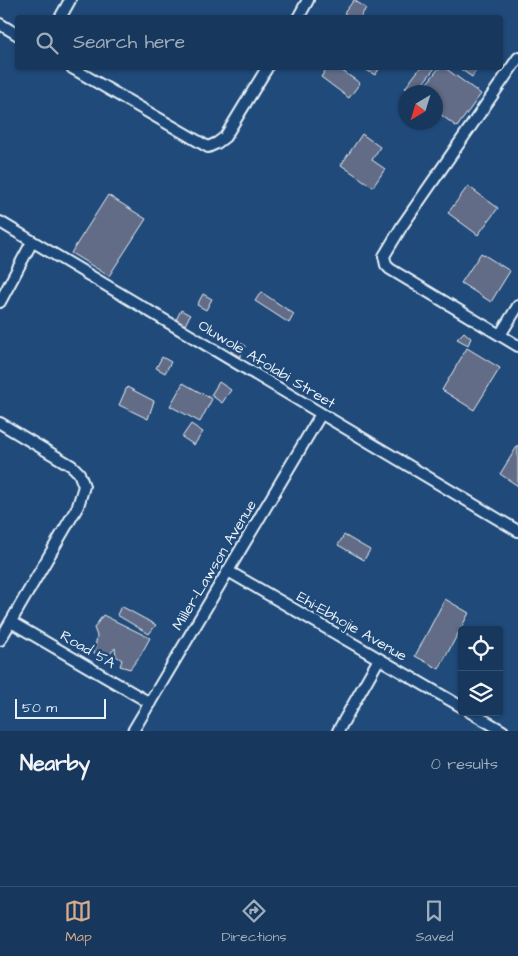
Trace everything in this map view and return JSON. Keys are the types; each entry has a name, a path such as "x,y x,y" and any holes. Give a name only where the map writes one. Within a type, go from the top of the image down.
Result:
{"street":[{"path":"62,15 70,0"},
{"path":"300,15 308,0"},
{"path":"0,24 15,33"},
{"path":"518,58 384,256 386,265 390,269 518,346"},
{"path":"75,70 208,146 217,143 225,136 266,70"},
{"name":"Oluwole Afolabi Street","path":"0,222 518,531"},
{"path":"0,302 32,242"},
{"path":"500,335 518,306"},
{"name":"Miller-Lawson Avenue","path":"133,731 322,414"},
{"path":"0,423 72,466 82,478 84,486 78,506 0,640"},
{"name":"Ehi-Ebhojie Avenue","path":"228,571 458,705"},
{"name":"Road 5A","path":"11,622 150,703"},
{"path":"338,731 379,659"},
{"path":"477,716 503,731"}],"building":[{"path":"354,0 366,8 362,15 347,15 344,13"},
{"path":"326,70 341,70 360,83 349,98 321,77"},
{"path":"366,70 379,70 375,75"},
{"path":"418,70 433,70 422,85 407,85"},
{"path":"437,70 448,70 481,94 457,127 443,116 443,85 426,85"},
{"path":"462,70 477,70 472,77"},
{"path":"362,134 380,147 372,160 385,169 373,187 341,165"},
{"path":"468,186 498,208 478,235 448,213"},
{"path":"108,195 146,219 109,276 71,253"},
{"path":"481,253 510,271 491,302 461,283"},
{"path":"261,292 294,314 289,323 255,301"},
{"path":"203,294 212,299 206,310 197,305"},
{"path":"181,310 190,315 185,325 176,320"},
{"path":"464,332 471,338 468,345 457,339"},
{"path":"237,341 246,346 240,357 231,352"},
{"path":"467,348 500,368 474,410 442,390"},
{"path":"162,357 171,362 165,373 156,368"},
{"path":"219,382 231,390 222,403 211,395"},
{"path":"183,383 212,399 200,422 170,406"},
{"path":"127,387 154,401 148,419 119,405"},
{"path":"191,424 203,432 194,445 182,437"},
{"path":"518,445 518,486 500,474"},
{"path":"344,535 370,550 364,560 338,545"},
{"path":"445,599 469,613 462,626 458,626 458,634 439,669 415,656"},
{"path":"121,606 156,625 149,634 117,615"},
{"path":"103,615 150,638 130,669 120,666 122,660 116,656 115,648 105,660 94,653 97,636 94,628"}]}
